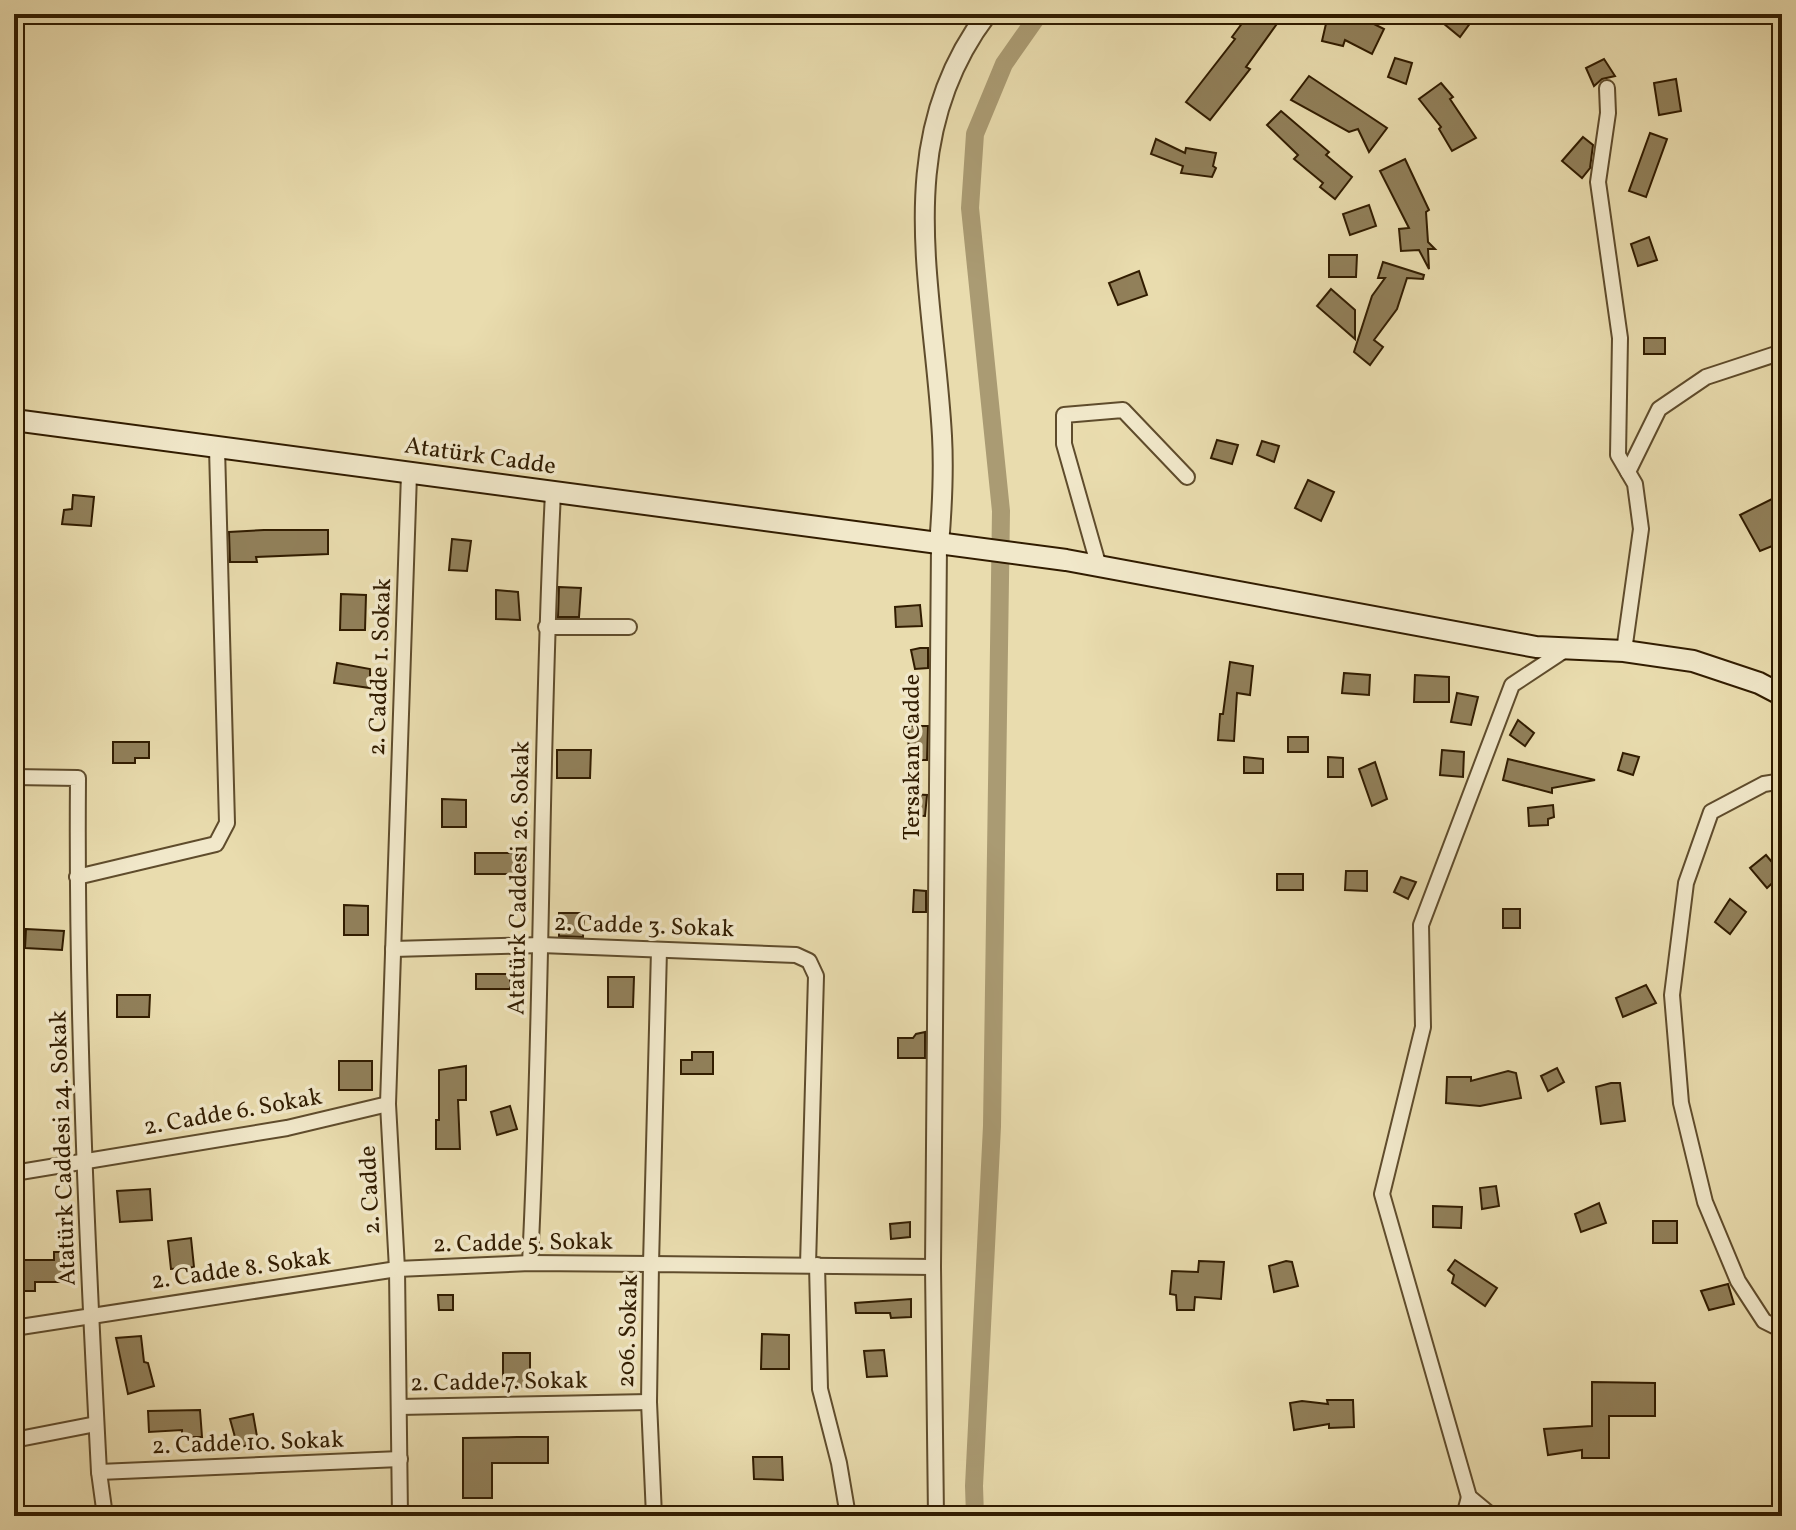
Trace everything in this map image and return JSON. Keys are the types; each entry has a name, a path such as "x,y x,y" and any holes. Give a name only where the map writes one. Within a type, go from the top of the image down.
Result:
{"main road":[{"name":"Atatürk Cadde","path":"14,420 1066,560 1536,647 1624,651 1693,661 1759,683 1782,695"}],"street":[{"name":"Tersakan Cadde","path":"936,1516 933,1267 939,545 944,496 942,435 925,257 925,177 935,116 970,37 987,14"},
{"path":"1607,88 1608,113 1598,182 1620,338 1618,455 1635,484 1641,529 1624,651"},
{"path":"1628,472 1659,409 1706,377 1782,352"},
{"path":"1099,567 1064,444 1064,415 1123,410 1187,477"},
{"path":"77,877 216,844 227,823 217,448"},
{"name":"2. Cadde 1. Sokak","path":"396,861 409,474"},
{"name":"Atatürk Caddesi 26. Sokak","path":"530,1263 539,1084 546,627 553,493"},
{"path":"546,627 629,627"},
{"path":"1464,1516 1469,1497 1382,1194 1423,1027 1421,925 1512,685 1568,648"},
{"name":"Atatürk Caddesi 24. Sokak","path":"14,777 78,778 77,877 85,1162 96,1424 105,1516"},
{"path":"1782,781 1764,784 1711,812 1686,883 1672,995 1681,1103 1705,1202 1738,1281 1764,1321 1782,1330"},
{"name":"2. Cadde","path":"396,861 388,1104 397,1269 400,1516"},
{"name":"2. Cadde 3. Sokak","path":"393,949 541,945 796,955 809,961 816,976 812,1265"},
{"path":"651,1264 659,950"},
{"name":"2. Cadde 6. Sokak","path":"14,1173 287,1128 388,1104"},
{"name":"2. Cadde 5. Sokak","path":"397,1269 530,1263 651,1264"},
{"name":"206. Sokak","path":"654,1516 649,1402 651,1264 933,1267"},
{"path":"812,1265 820,1389 839,1463 848,1516"},
{"name":"2. Cadde 8. Sokak","path":"14,1328 397,1269"},
{"name":"2. Cadde 7. Sokak","path":"399,1407 649,1402"},
{"path":"14,1440 96,1424"},
{"name":"2. Cadde 10. Sokak","path":"99,1472 400,1459"},
{"path":"1469,1497 1492,1516"}],"building":[{"path":"1249,14 1284,14 1246,67 1250,69 1210,120 1186,102 1235,39 1232,37"},
{"path":"1450,14 1459,14 1471,22 1460,37 1443,23"},
{"path":"1328,15 1363,23 1364,19 1384,29 1372,54 1345,40 1343,46 1322,41"},
{"path":"1395,58 1412,63 1406,84 1388,77"},
{"path":"1604,59 1615,76 1602,79 1594,86 1586,68"},
{"path":"1309,76 1387,128 1369,152 1358,129 1349,132 1291,100"},
{"path":"1676,79 1681,111 1659,115 1654,83"},
{"path":"1441,83 1453,97 1450,99 1476,138 1452,151 1439,129 1441,127 1419,99"},
{"path":"1281,111 1329,152 1326,155 1352,177 1335,199 1320,187 1323,183 1294,159 1298,155 1267,125"},
{"path":"1650,133 1667,139 1646,197 1629,191"},
{"path":"1583,137 1593,145 1590,168 1582,178 1562,161"},
{"path":"1156,139 1185,153 1186,148 1216,153 1213,166 1216,168 1212,177 1181,173 1183,166 1151,154"},
{"path":"1405,159 1429,210 1426,212 1428,242 1435,249 1428,249 1429,269 1419,250 1401,251 1399,229 1409,228 1380,171"},
{"path":"1369,205 1376,226 1350,235 1343,214"},
{"path":"1649,237 1657,260 1638,266 1631,244"},
{"path":"1329,255 1357,255 1356,277 1329,277"},
{"path":"1383,262 1424,275 1423,279 1407,278 1397,309 1374,340 1383,347 1370,365 1354,352 1372,296 1385,278 1378,278"},
{"path":"1139,271 1147,295 1118,305 1109,283"},
{"path":"1331,289 1355,310 1355,339 1317,306"},
{"path":"1644,338 1665,338 1665,354 1644,354"},
{"path":"1217,440 1238,445 1232,464 1211,458"},
{"path":"1262,441 1279,446 1274,462 1257,455"},
{"path":"1308,480 1334,492 1321,521 1295,508"},
{"path":"73,495 94,497 91,526 62,524 64,510 72,509"},
{"path":"1776,497 1782,521 1782,542 1760,551 1740,515"},
{"path":"328,530 328,554 256,557 257,562 230,562 229,532"},
{"path":"452,539 471,541 467,571 449,570"},
{"path":"559,587 581,588 579,617 558,617"},
{"path":"496,590 518,592 520,620 496,619"},
{"path":"341,594 366,595 365,630 340,630"},
{"path":"920,605 922,626 896,627 895,607"},
{"path":"928,648 928,668 915,669 911,650"},
{"path":"1230,662 1253,666 1250,695 1237,693 1234,741 1218,740"},
{"path":"337,663 370,669 370,688 334,683"},
{"path":"1344,673 1370,675 1369,695 1342,693"},
{"path":"1415,675 1449,677 1449,702 1414,702"},
{"path":"1457,693 1478,697 1471,725 1451,722"},
{"path":"1518,720 1534,733 1525,746 1510,735"},
{"path":"909,726 928,726 927,760 908,760"},
{"path":"1288,737 1308,737 1308,752 1288,752"},
{"path":"113,742 149,742 149,758 135,758 135,763 113,763"},
{"path":"557,750 591,750 590,778 557,778"},
{"path":"1442,750 1464,752 1463,777 1440,775"},
{"path":"1623,753 1639,757 1633,775 1618,770"},
{"path":"1244,757 1263,759 1263,773 1244,773"},
{"path":"1328,757 1343,758 1343,777 1328,777"},
{"path":"1508,759 1595,780 1552,788 1552,793 1503,780"},
{"path":"1375,762 1387,799 1372,806 1359,769"},
{"path":"909,794 927,795 925,816 908,815"},
{"path":"442,799 466,800 466,827 442,827"},
{"path":"1553,805 1554,817 1548,819 1548,825 1529,826 1528,808"},
{"path":"475,853 515,853 515,874 475,874"},
{"path":"1766,855 1782,874 1767,888 1750,868"},
{"path":"1346,871 1367,871 1367,891 1345,890"},
{"path":"1277,874 1303,874 1303,890 1277,890"},
{"path":"1401,877 1416,882 1408,899 1394,892"},
{"path":"914,890 926,891 926,912 913,912"},
{"path":"1730,899 1746,912 1730,934 1715,922"},
{"path":"344,905 368,906 368,935 344,935"},
{"path":"1503,909 1520,909 1520,928 1503,928"},
{"path":"559,913 584,913 583,937 559,936"},
{"path":"26,929 64,931 62,950 25,948"},
{"path":"476,974 510,974 510,989 476,989"},
{"path":"608,977 634,977 633,1007 608,1007"},
{"path":"1646,985 1656,1003 1623,1017 1616,998"},
{"path":"117,995 150,995 149,1017 117,1017"},
{"path":"925,1032 925,1058 898,1058 898,1038 913,1038"},
{"path":"692,1052 713,1052 713,1074 681,1074 681,1060 692,1060"},
{"path":"339,1061 372,1061 372,1090 339,1090"},
{"path":"466,1066 466,1100 458,1100 460,1149 436,1149 439,1070"},
{"path":"1557,1068 1564,1082 1548,1091 1541,1076"},
{"path":"1508,1071 1516,1073 1521,1098 1480,1106 1446,1103 1447,1077 1471,1077 1471,1081"},
{"path":"1620,1083 1625,1121 1601,1124 1596,1087"},
{"path":"510,1106 517,1129 497,1135 491,1112"},
{"path":"1496,1186 1499,1206 1482,1209 1480,1188"},
{"path":"150,1189 152,1220 120,1222 117,1191"},
{"path":"1599,1203 1606,1223 1581,1232 1575,1214"},
{"path":"1433,1206 1462,1207 1461,1228 1433,1227"},
{"path":"1653,1221 1677,1221 1677,1243 1653,1243"},
{"path":"910,1222 910,1237 891,1239 890,1224"},
{"path":"191,1238 194,1267 171,1269 168,1241"},
{"path":"54,1252 72,1252 72,1282 35,1282 35,1291 18,1291 17,1260 54,1260"},
{"path":"1455,1260 1497,1288 1485,1306 1452,1283 1454,1275 1448,1270"},
{"path":"1199,1261 1224,1262 1221,1299 1195,1297 1194,1310 1177,1310 1176,1295 1170,1294 1172,1271 1198,1272"},
{"path":"1292,1262 1298,1286 1274,1292 1269,1266"},
{"path":"1728,1284 1734,1304 1709,1310 1701,1291"},
{"path":"438,1295 453,1295 453,1310 439,1310"},
{"path":"911,1299 911,1317 891,1318 890,1313 856,1313 855,1303"},
{"path":"762,1334 789,1335 789,1369 761,1369"},
{"path":"141,1336 144,1362 148,1363 154,1386 128,1394 116,1338"},
{"path":"884,1350 887,1376 867,1377 864,1351"},
{"path":"503,1353 530,1353 530,1387 503,1386"},
{"path":"1592,1382 1655,1383 1655,1416 1609,1416 1609,1458 1582,1458 1582,1450 1548,1455 1544,1429 1592,1426"},
{"path":"1327,1400 1353,1400 1354,1427 1329,1428 1329,1424 1294,1430 1290,1403 1328,1404"},
{"path":"200,1410 202,1437 182,1437 182,1430 149,1432 148,1411"},
{"path":"253,1414 258,1442 238,1448 230,1419"},
{"path":"548,1437 548,1463 492,1463 492,1498 463,1498 463,1438"},
{"path":"753,1457 782,1457 783,1480 754,1479"}],"waterway":[{"path":"975,1516 992,1126 1001,511 970,208 975,134 1004,64 1039,14"}]}
